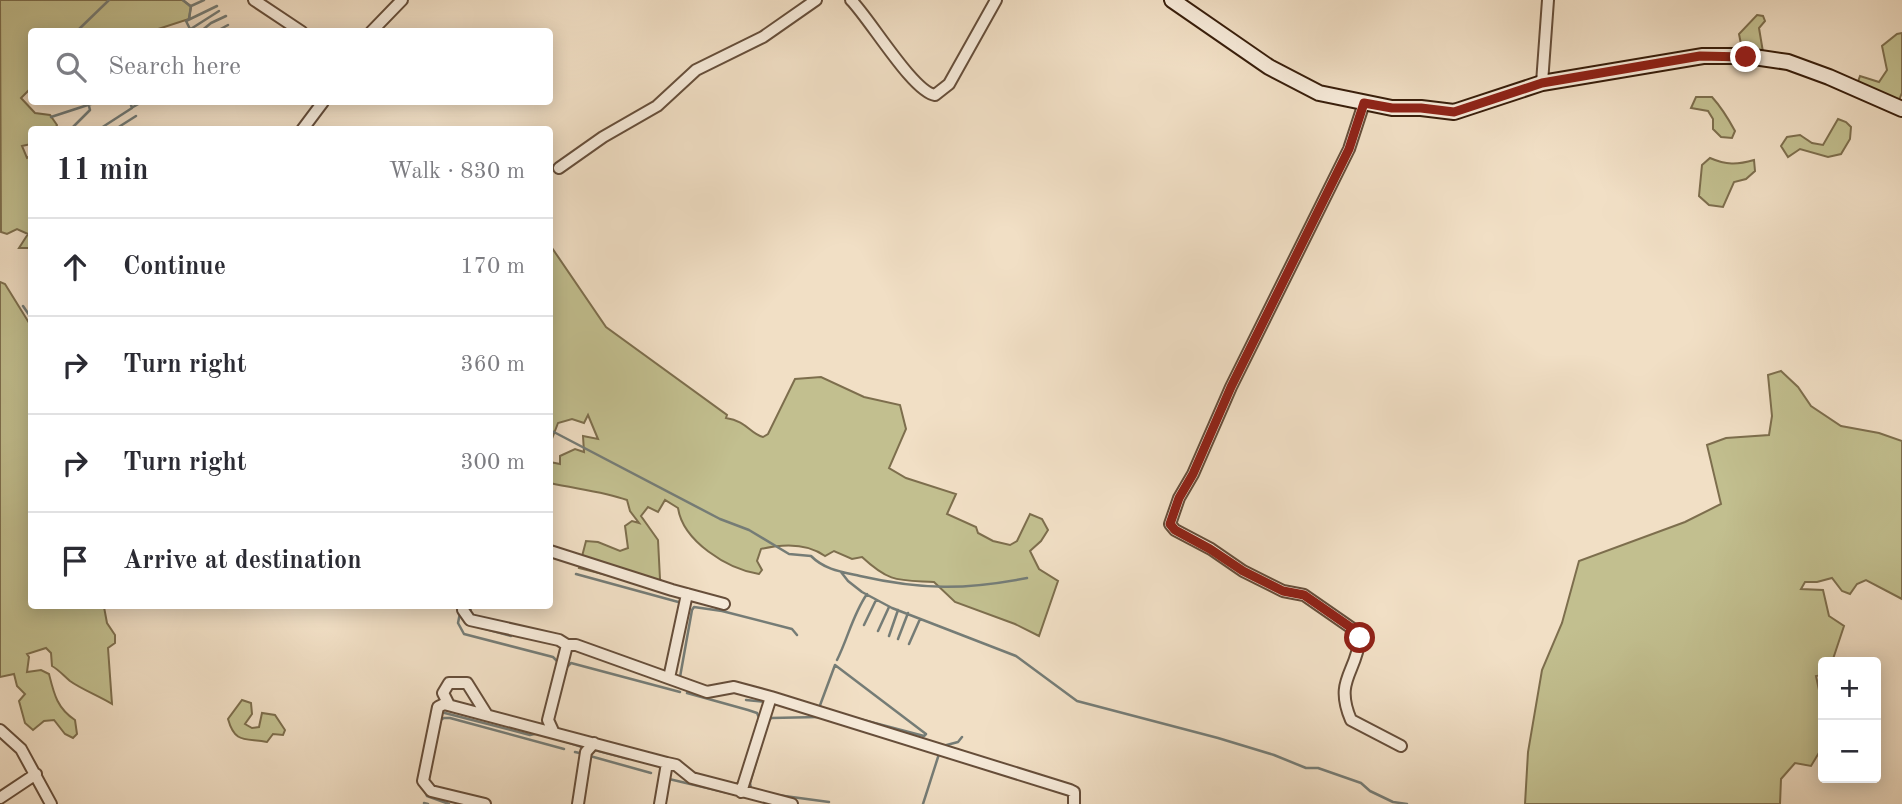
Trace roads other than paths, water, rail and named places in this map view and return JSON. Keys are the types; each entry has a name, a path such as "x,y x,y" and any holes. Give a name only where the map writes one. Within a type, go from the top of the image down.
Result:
{"street":[{"path":"254,0 296,28"},
{"path":"375,28 402,0"},
{"path":"559,168 603,137 657,106 696,70 763,37 816,0"},
{"path":"851,0 909,75 928,94 935,95 949,84 996,0"},
{"path":"1172,0 1269,67 1319,93 1392,108 1454,112 1542,83 1700,56 1746,57 1788,62 1902,109"},
{"path":"1542,83 1548,0"},
{"path":"1364,103 1349,149 1231,387 1193,474 1179,498 1170,524 1175,530 1243,571 1283,591 1304,595 1353,629 1360,638 1359,651 1344,687 1343,702 1351,720 1401,746"},
{"path":"305,126 321,105"},
{"path":"553,552 724,604"},
{"path":"669,678 687,594"},
{"path":"463,609 470,620 576,645 707,692 734,687 1070,790 1074,792 1074,804"},
{"path":"538,728 548,720 568,645"},
{"path":"449,705 443,693 449,683 467,683 487,715"},
{"path":"741,792 771,697"},
{"path":"485,804 430,791 423,781 438,707 449,705 553,731 676,765 692,778 792,804"},
{"path":"548,720 553,731"},
{"path":"0,730 21,749 51,804"},
{"path":"578,804 586,752 594,743"},
{"path":"660,804 667,763"},
{"path":"0,798 36,775"}],"waterway":[{"path":"80,28 109,0"},
{"path":"183,0 190,6"},
{"path":"189,19 191,6 204,0"},
{"path":"190,28 186,21 217,6"},
{"path":"192,28 219,11"},
{"path":"205,28 226,16"},
{"path":"222,28 228,25"},
{"path":"51,117 88,105"},
{"path":"74,126 90,110 89,105"},
{"path":"104,126 132,108 131,105"},
{"path":"133,107 137,105"},
{"path":"120,126 136,116"},
{"path":"23,306 28,313"},
{"path":"553,432 720,519 749,530 789,554 811,556 834,570 882,581 944,587 983,585 1027,578"},
{"path":"841,572 862,592 892,608 1016,656 1077,701 1218,738 1306,768 1318,768 1361,783 1370,791 1393,802 1407,804"},
{"path":"576,574 682,603"},
{"path":"837,660 867,594"},
{"path":"864,625 876,600"},
{"path":"680,677 694,607 722,611 792,629 797,635"},
{"path":"878,631 889,607"},
{"path":"470,613 471,609"},
{"path":"889,636 898,610"},
{"path":"460,613 458,623 464,634 553,657 559,663"},
{"path":"898,639 908,613"},
{"path":"909,644 920,619"},
{"path":"471,625 511,636"},
{"path":"567,667 571,663 680,692"},
{"path":"819,708 835,665 926,734 924,736 848,716"},
{"path":"687,693 757,713 760,720"},
{"path":"746,700 766,702"},
{"path":"441,712 530,735 539,733"},
{"path":"768,722 771,718 819,717"},
{"path":"439,721 450,718 564,749"},
{"path":"751,789 750,783 764,735"},
{"path":"943,746 958,742 962,737"},
{"path":"558,739 585,748"},
{"path":"591,749 629,759"},
{"path":"575,752 584,754"},
{"path":"923,804 939,754"},
{"path":"590,756 651,773"},
{"path":"669,779 737,795"},
{"path":"424,789 427,796 449,804"},
{"path":"777,795 829,802"},
{"path":"424,803 428,804"}]}
